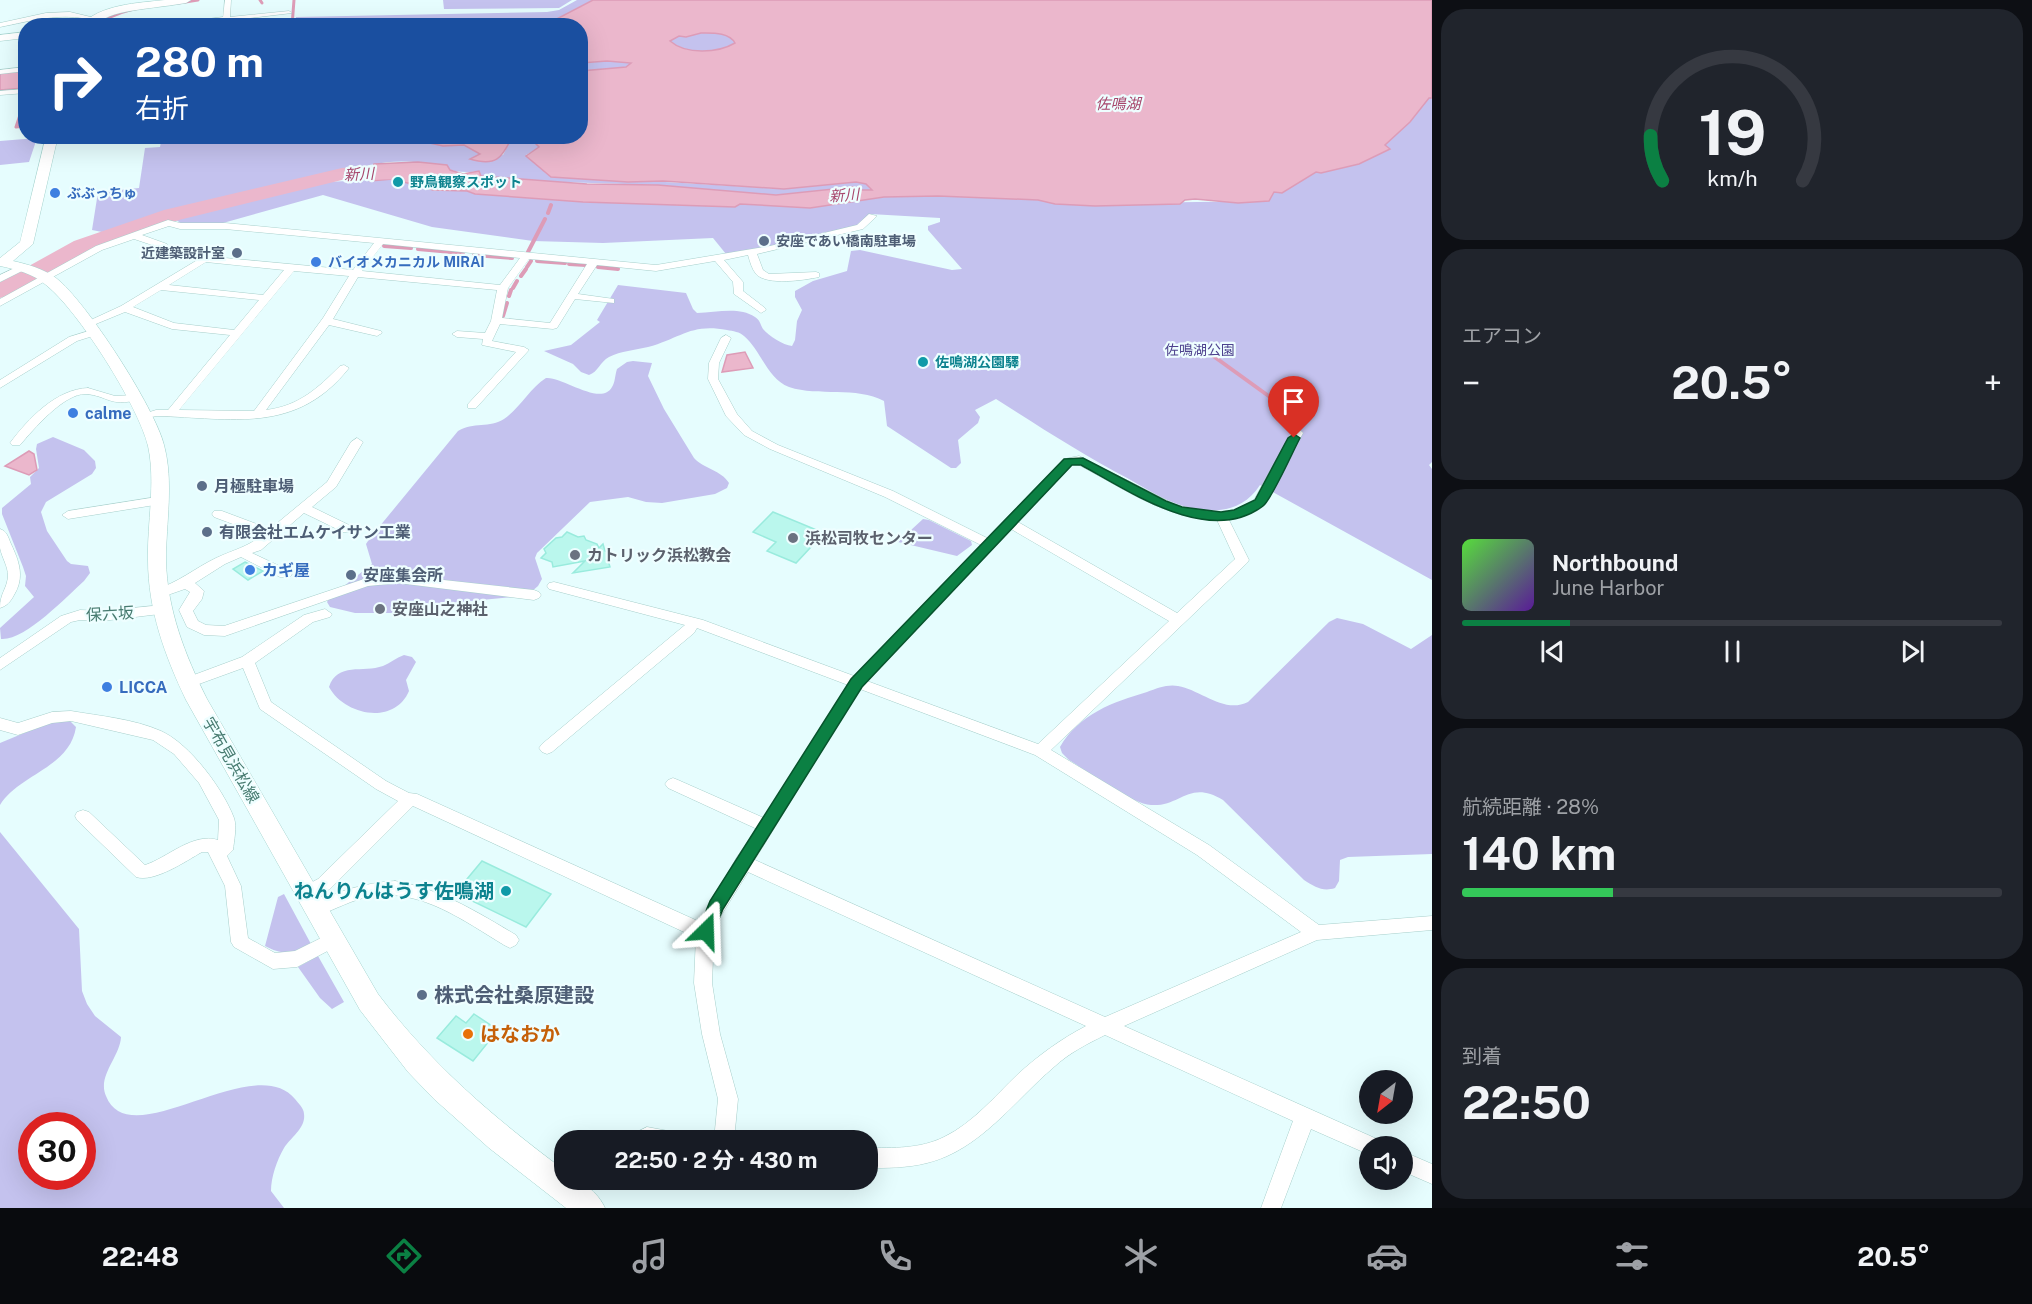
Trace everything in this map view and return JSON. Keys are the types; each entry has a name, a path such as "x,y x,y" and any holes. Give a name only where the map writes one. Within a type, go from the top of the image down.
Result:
{"main road":[{"path":"99,18 114,12 186,0"},
{"path":"0,38 18,36"},
{"path":"2,262 26,246 50,144"},
{"name":"宇布見浜松線","path":"2,262 45,278 70,300 144,417 156,447 157,561 161,601 177,658 188,683 333,940 380,1017 423,1071 468,1114 554,1175"},
{"name":"宇布見浜松線","path":"572,1190 590,1208"}],"street":[{"path":"226,18 228,0"},
{"path":"263,18 289,13"},
{"path":"42,18 79,14 84,18"},
{"path":"0,25 18,22"},
{"path":"0,72 18,70"},
{"path":"0,93 18,92"},
{"path":"0,303 86,254 168,223 180,226 225,226 656,268 752,252 860,227 872,216"},
{"path":"132,235 164,246"},
{"path":"258,414 326,321 355,274 380,242"},
{"path":"752,252 760,272 765,275 786,277 816,274"},
{"path":"472,406 524,350 486,343 496,321 503,288 526,256"},
{"path":"717,258 738,282 738,292 761,310"},
{"path":"0,385 204,259 503,288"},
{"path":"496,321 553,326 593,263"},
{"path":"0,279 22,268"},
{"path":"171,413 291,268"},
{"path":"159,287 265,298"},
{"path":"572,296 610,301"},
{"path":"125,308 172,326 237,333"},
{"path":"326,321 377,333"},
{"path":"457,334 489,336"},
{"path":"737,348 724,342 712,371 715,386 737,422 748,433 774,447 890,494 988,544"},
{"path":"144,417 156,413 258,414 285,411 300,406 320,392 344,368"},
{"path":"16,442 42,417 75,392 87,391 119,402 133,398"},
{"path":"725,1130 728,1099 706,1008 703,958 706,931 716,906 856,683 1068,462 1073,460 1085,462 1161,504 1180,511 1221,516 1243,512 1259,503 1297,433"},
{"name":"保六坂","path":"0,665 51,627 73,616 161,601 176,588 220,561 245,552 272,534 332,484 357,442"},
{"path":"68,515 157,501"},
{"path":"303,508 347,530"},
{"path":"218,514 272,534"},
{"path":"1040,751 1242,560 1221,516"},
{"path":"1009,522 1178,620"},
{"path":"0,533 16,578 14,587 0,603"},
{"path":"245,552 247,556 285,574"},
{"path":"185,582 197,591 195,599 186,610 192,624 204,630 225,631 304,602 377,579 398,579 534,595"},
{"path":"554,586 694,622 1040,751 1203,850 1316,933"},
{"path":"188,683 247,661 309,618 326,614"},
{"path":"547,748 689,630 694,622"},
{"path":"247,661 265,705 381,785 409,800 411,798 690,927 706,931"},
{"path":"0,724 18,729 52,718 71,716 145,731 169,742 204,779 227,819 225,850 218,853"},
{"path":"673,784 766,826"},
{"path":"312,901 324,884 409,800"},
{"path":"83,816 142,872 150,871 200,846 213,845 233,886 240,942 273,961 297,959 333,940"},
{"path":"743,862 1359,1141"},
{"path":"312,901 334,900 375,887 416,890 435,896 510,940"},
{"path":"878,1158 914,1158 947,1148 975,1130 1050,1058 1104,1026 1316,933 1432,923"},
{"path":"1271,1208 1301,1131 1304,1116"},
{"path":"1413,1166 1432,1174"}],"green space":[{"path":"443,0 572,0 559,8 444,9"},
{"path":"577,0 593,0 558,18 296,18 547,12 559,10"},
{"path":"701,33 725,35 735,43 720,49 702,51 685,49 670,41 679,35 686,37"},
{"path":"588,62 632,63 626,67 588,70"},
{"name":"佐鳴湖公園","path":"1429,98 1432,98 1432,462 1429,465 1432,469 1432,580 1260,485 1245,501 1226,509 1194,509 1169,501 1078,451 996,399 975,410 980,417 978,423 958,440 961,463 956,468 951,468 887,426 884,401 862,394 801,390 789,387 775,378 750,342 734,331 704,328 686,332 648,347 614,355 606,359 595,372 589,375 581,372 573,364 544,351 571,345 600,322 597,320 618,285 686,293 697,313 734,311 748,314 757,318 763,329 772,337 792,346 797,321 802,310 795,297 795,291 813,281 847,271 851,251 860,250 952,270 962,269 928,230 928,226 940,222 940,218 870,214 857,226 768,247 726,254 713,238 603,243 533,241 432,227 323,195 223,223 182,224 172,217 326,182 393,179 433,190 467,191 475,194 583,202 735,207 740,204 810,208 884,197 938,196 1038,200 1055,204 1269,201 1274,192 1282,193 1316,172 1321,173 1359,164 1389,149 1385,145 1410,122"},
{"path":"18,140 18,144 35,144 29,162 0,165 0,141"},
{"path":"161,144 455,144 464,145 480,154 471,159 503,155 508,144 536,144 540,147 526,155 648,181 784,189 856,182 866,184 872,191 853,187 776,195 658,185 526,181 481,176 479,171 463,172 420,163 390,162 166,212 102,232 92,230 98,192 139,188 145,148 160,147"},
{"path":"633,361 652,363 648,376 664,409 694,458 726,479 729,483 727,488 715,494 662,503 628,497 590,502 537,553 535,558 542,579 531,592 513,597 419,606 391,613 355,613 330,607 327,602 330,597 372,564 366,544 458,431 504,419 546,378 599,394 607,392 613,385 617,369"},
{"path":"53,437 84,450 95,461 96,468 92,474 46,502 41,512 47,531 67,561 71,564 88,566 90,573 67,597 33,626 11,638 1,639 0,628 34,597 25,586 26,576 2,514 2,508 31,484 30,477 39,468 37,444"},
{"path":"923,519 971,541 972,545 957,556 898,542"},
{"path":"1337,618 1363,624 1411,649 1432,635 1432,854 1348,857 1340,860 1339,881 1335,888 1319,888 1304,880 1223,800 1202,792 1161,804 1143,803 1110,786 1069,760 1062,753 1060,747 1077,726 1087,718 1122,700 1159,688 1178,686 1187,688 1230,705 1248,702 1329,622"},
{"path":"404,655 412,657 416,662 406,680 409,691 402,702 392,709 369,713 357,710 336,697 329,687 333,679 344,671 383,666"},
{"path":"61,720 70,721 76,727 72,741 54,762 8,794 0,805 0,743"},
{"path":"0,832 79,929 82,991 87,1004 95,1016 121,1037 104,1081 106,1096 119,1112 140,1115 165,1111 223,1092 251,1086 276,1087 295,1099 301,1106 304,1114 303,1124 284,1148 273,1174 271,1186 271,1191 284,1208 0,1208"},
{"path":"284,894 311,944 288,952 265,946 278,897"},
{"path":"318,956 344,1002 332,1009 320,998 298,967"}],"water":[{"name":"佐鳴湖","path":"593,0 1432,0 1432,98 1429,98 1410,122 1385,145 1390,149 1359,164 1321,173 1316,172 1282,193 1274,192 1269,201 1238,203 1195,199 1185,200 1180,204 1095,206 1055,204 1038,200 938,196 884,197 810,208 740,204 735,207 583,202 433,190 393,179 370,181 374,164 418,162 447,165 450,170 463,174 479,171 481,176 587,184 658,185 776,195 853,187 872,190 866,184 856,182 784,189 551,177 526,156 539,147 536,144 588,144 588,70 626,67 631,63 588,62 588,18 558,18","holes":["715,33 725,35 735,43 720,49 702,51 685,49 670,41 679,36"]},
{"path":"18,71 18,89 0,90 0,73"},
{"path":"434,144 508,144 497,159 486,162 470,159 480,154 464,145"},
{"path":"745,352 753,368 722,372 727,355"},
{"path":"29,451 34,454 37,470 29,475 5,466"}],"building":[{"name":"浜松司牧センター","path":"773,512 824,533 796,563 767,551 776,542 753,532"},
{"name":"カトリック浜松教会","path":"567,532 578,537 584,536 586,540 597,544 599,548 603,544 605,551 618,555 607,557 610,567 573,573 585,561 553,567 552,562 541,558 546,553 544,549"},
{"name":"カギ屋","path":"245,562 263,571 248,580 233,569"},
{"name":"ねんりんはうす佐鳴湖","path":"482,861 551,894 526,927 462,896 469,888 462,885"},
{"name":"はなおか","path":"474,1014 498,1030 473,1061 437,1038 456,1016 466,1023"}],"waterway":[{"path":"109,18 145,7 198,0"},
{"path":"293,18 294,0"},
{"path":"18,121 16,127 18,127"},
{"name":"新川","path":"0,291 82,246 172,215 342,174 374,172 415,175"},
{"path":"548,213 551,205"},
{"path":"528,252 545,219"},
{"path":"384,246 411,248"},
{"path":"418,249 463,253"},
{"path":"474,255 512,258"},
{"path":"527,267 531,261"},
{"path":"537,261 565,263"},
{"path":"569,264 586,265"},
{"path":"598,267 618,269"},
{"path":"521,276 526,269"},
{"path":"513,288 517,281"},
{"path":"509,296 511,290"},
{"path":"503,316 507,303"},
{"path":"1198,345 1270,397"}],"place":[{"name":"野鳥観察スポット","path":"398,182"},
{"name":"ぶぶっちゅ","path":"55,193"},
{"name":"安座であい橋南駐車場","path":"764,241"},
{"name":"近建築設計室","path":"237,253"},
{"name":"バイオメカニカル MIRAI","path":"316,262"},
{"name":"佐鳴湖公園驛","path":"923,362"},
{"name":"calme","path":"73,413"},
{"name":"月極駐車場","path":"202,486"},
{"name":"有限会社エムケイサン工業","path":"207,532"},
{"name":"浜松司牧センター","path":"793,538"},
{"name":"カトリック浜松教会","path":"575,555"},
{"name":"カギ屋","path":"250,570"},
{"name":"安座集会所","path":"351,575"},
{"name":"安座山之神社","path":"380,609"},
{"name":"LICCA","path":"107,687"},
{"name":"ねんりんはうす佐鳴湖","path":"506,891"},
{"name":"株式会社桑原建設","path":"422,995"},
{"name":"はなおか","path":"468,1034"}],"route":[{"path":"706,931 716,906 856,683 1068,462 1073,460 1085,462 1161,504 1180,511 1221,516 1237,514 1259,503 1294,438"}]}
